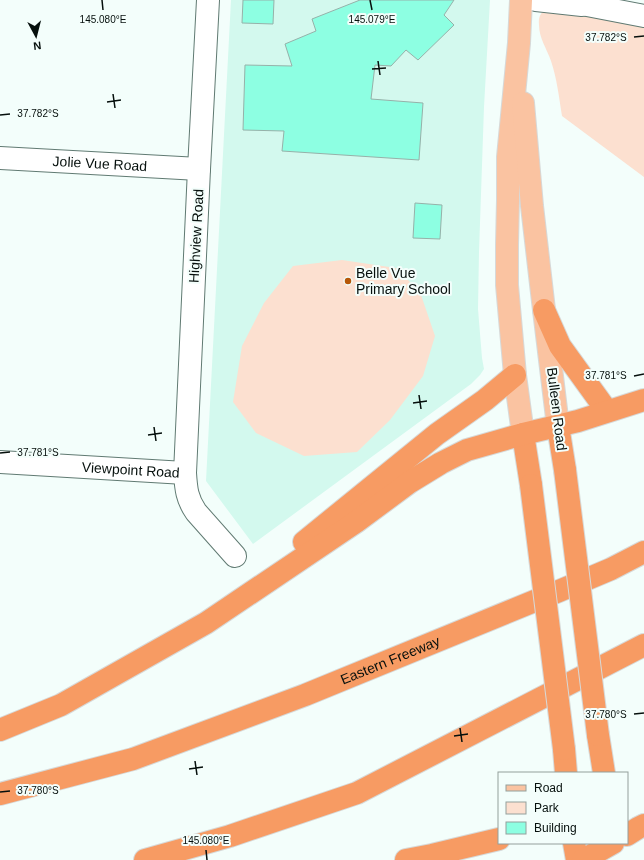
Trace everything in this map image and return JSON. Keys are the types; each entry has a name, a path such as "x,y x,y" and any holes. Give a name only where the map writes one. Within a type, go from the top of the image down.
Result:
{"highway":[{"path":"544,310 560,346 607,411"},
{"path":"206,623 437,434 485,400 515,375"},
{"path":"0,730 61,705 206,623 356,522 410,482 441,462 467,450 558,426 644,400"},
{"name":"Bulleen Road","path":"558,426 604,772"},
{"name":"Bulleen Road","path":"523,434 531,485 566,772"},
{"name":"Eastern Freeway","path":"0,794 133,759 305,695 559,591 611,569 644,552"},
{"path":"145,860 230,836 357,793 644,644"},
{"name":"Eastern Freeway","path":"0,790 133,759"},
{"path":"628,833 644,825"},
{"path":"406,860 498,839"},
{"path":"574,844 576,860"},
{"path":"583,860 611,844"},
{"path":"616,844 620,860"}],"main road":[{"name":"Bulleen Road","path":"521,0 519,43 508,157 507,285 515,375 523,434"},
{"name":"Bulleen Road","path":"519,43 531,198 558,426"}],"street":[{"name":"Highview Road","path":"185,473 208,0"},
{"path":"536,0 578,3 644,16"},
{"name":"Jolie Vue Road","path":"0,158 199,169"},
{"name":"Viewpoint Road","path":"0,462 185,473 187,495 191,505 235,556"}],"shaded area":[{"name":"Belle Vue Primary School","path":"231,0 490,0 484,107 478,309 484,369 471,384 253,544 206,481"}],"green space":[{"path":"548,8 644,27 644,177 562,116 558,88 553,68 539,30 540,17"},
{"path":"342,260 396,268 420,292 435,336 423,376 390,420 357,452 304,456 256,433 233,402 242,346 264,303 293,266"}],"building":[{"path":"243,0 274,0 273,24 242,23"},
{"path":"360,0 454,0 444,15 454,25 418,60 406,50 391,66 375,65 371,99 423,103 419,160 282,151 284,131 243,130 245,65 292,66 285,44 316,31 312,19"},
{"path":"415,203 442,205 440,239 413,238"}],"place":[{"name":"Belle Vue Primary School","path":"348,281"}]}
